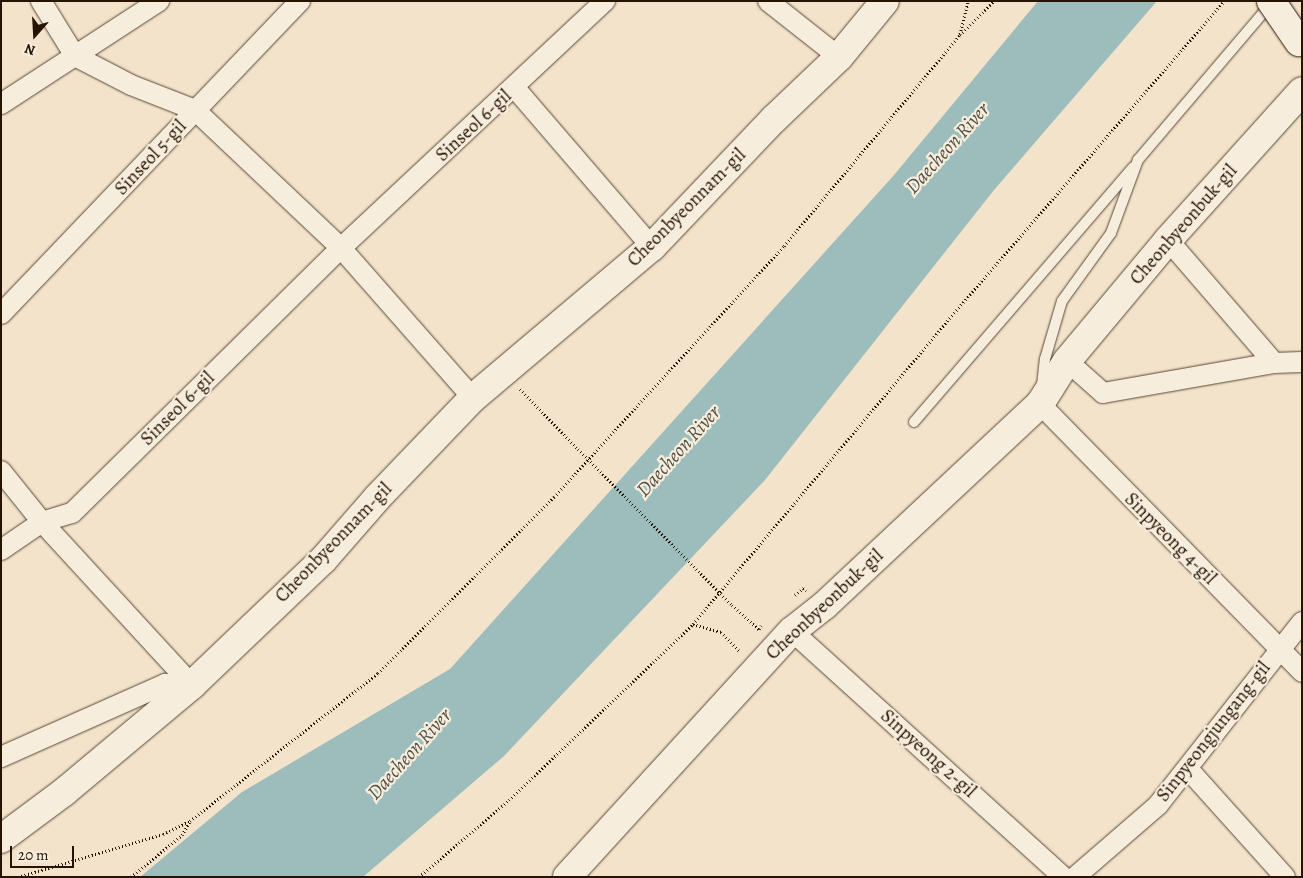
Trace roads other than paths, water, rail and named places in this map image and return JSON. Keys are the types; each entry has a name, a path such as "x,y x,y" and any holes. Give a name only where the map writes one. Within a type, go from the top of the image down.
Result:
{"street":[{"path":"41,1 75,56 131,85 195,110 341,248 473,398"},
{"path":"1,104 159,1"},
{"name":"Sinseol 5-gil","path":"1,314 300,1"},
{"name":"Sinseol 6-gil","path":"1,550 42,522 72,513 341,248 515,88 605,1"},
{"path":"768,1 839,57"},
{"name":"Cheonbyeonnam-gil","path":"1,839 64,792 192,685 323,560 377,498 473,398 652,248 774,119 839,57 885,1"},
{"path":"1272,1 1300,44"},
{"path":"515,88 652,248"},
{"name":"Cheonbyeonbuk-gil","path":"577,873 792,631 826,605 1040,404 1067,361 1168,240 1302,91"},
{"path":"1168,240 1274,363"},
{"path":"1067,361 1103,393 1274,363 1302,362"},
{"name":"Sinpyeong 4-gil","path":"1040,404 1302,672"},
{"path":"1,472 42,522 192,685"},
{"name":"Sinpyeongjungang-gil","path":"1076,877 1158,805 1302,622"},
{"name":"Sinpyeong 2-gil","path":"792,631 1064,877"},
{"path":"1,757 164,684 192,685"},
{"path":"1188,769 1285,877"}],"lane":[{"path":"914,422 1272,1"},
{"path":"1040,404 1045,359 1062,301 1110,233 1138,160"}],"water":[{"name":"Daecheon River","path":"1038,1 1157,1 994,190 765,480 504,756 363,877 140,877 242,792 450,669 894,175"}]}
